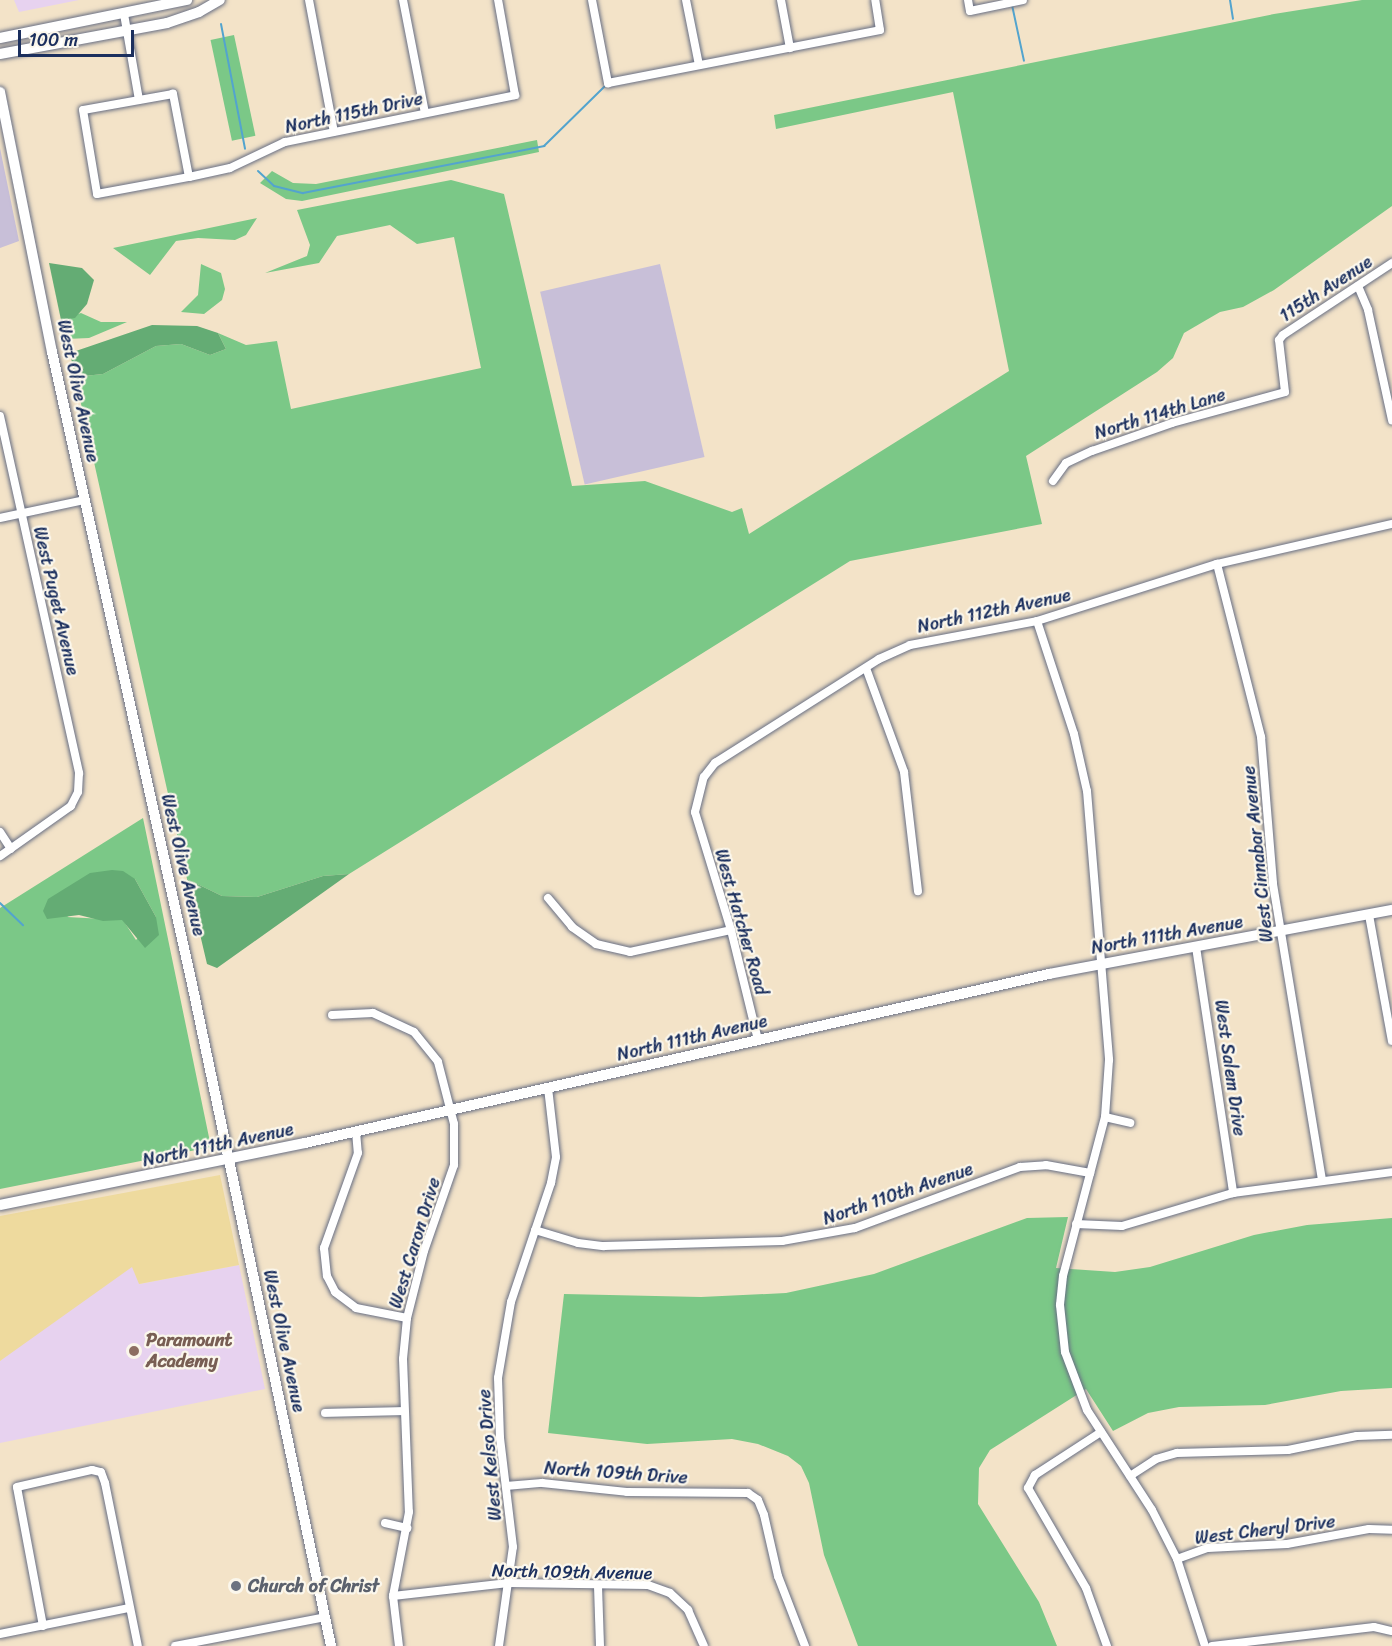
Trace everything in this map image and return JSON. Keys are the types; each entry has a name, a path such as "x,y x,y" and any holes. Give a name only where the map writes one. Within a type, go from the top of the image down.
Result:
{"street":[{"path":"0,38 187,0"},
{"path":"0,54 189,16 220,0"},
{"path":"309,0 334,132"},
{"path":"403,0 425,113"},
{"name":"North 115th Drive","path":"139,100 83,110 97,194 230,168 285,142 515,94 498,0"},
{"path":"592,0 608,83 880,30 875,0"},
{"path":"686,0 699,65"},
{"path":"781,0 790,48"},
{"path":"968,0 970,11 1023,0"},
{"path":"124,14 139,100 173,94 189,177"},
{"name":"West Olive Avenue","path":"0,92 85,500 230,1159 331,1646"},
{"name":"115th Avenue","path":"1285,392 1279,340 1392,263"},
{"path":"1358,286 1368,310 1392,420"},
{"name":"North 114th Lane","path":"1053,481 1066,463 1092,451 1172,423 1285,392"},
{"name":"West Puget Avenue","path":"0,416 79,774 78,792 60,818 12,849"},
{"path":"0,518 85,500"},
{"name":"North 112th Avenue","path":"695,812 704,777 716,763 866,668 910,645 1036,621 1217,564 1392,524"},
{"name":"West Cinnabar Avenue","path":"1217,564 1262,737 1280,931 1322,1179"},
{"path":"1036,621 1084,775 1110,1070 1105,1117 1063,1276 1061,1327 1076,1388 1178,1559 1205,1646"},
{"path":"866,668 904,772 918,891"},
{"name":"West Hatcher Road","path":"695,812 731,930 758,1040"},
{"path":"0,832 12,849 0,856"},
{"path":"548,898 572,927 596,944 630,952 731,930"},
{"name":"North 111th Avenue","path":"0,1205 356,1132 1101,964 1392,910"},
{"path":"1369,915 1392,1041"},
{"name":"West Salem Drive","path":"1196,947 1233,1193"},
{"name":"West Caron Drive","path":"332,1015 373,1013 414,1032 438,1062 452,1110 454,1165 424,1251 408,1318 402,1411 409,1491 407,1528 393,1596 399,1646"},
{"name":"West Kelso Drive","path":"499,1646 513,1547 498,1407 500,1360 511,1302 556,1156 548,1088"},
{"path":"1105,1117 1130,1123"},
{"path":"356,1132 358,1153 324,1248 327,1276 335,1292 356,1308 408,1318"},
{"name":"North 110th Avenue","path":"535,1230 578,1243 604,1246 782,1241 855,1228 1020,1167 1046,1165 1090,1173"},
{"path":"1076,1224 1122,1226 1233,1193 1322,1179 1392,1172"},
{"path":"325,1413 402,1411"},
{"path":"1101,1432 1035,1475 1028,1488 1086,1588 1107,1646"},
{"path":"1130,1476 1156,1459 1176,1453 1288,1450 1357,1436 1392,1434"},
{"path":"43,1626 18,1487 92,1470 101,1472 138,1646"},
{"name":"North 109th Drive","path":"506,1486 542,1483 689,1494 734,1490 758,1500 778,1576 806,1646"},
{"path":"385,1523 407,1528"},
{"name":"West Cheryl Drive","path":"1178,1559 1208,1548 1287,1544 1369,1529 1392,1530"},
{"name":"North 109th Avenue","path":"393,1596 508,1583 648,1586 677,1598 693,1617 704,1646"},
{"path":"598,1586 600,1646"},
{"path":"0,1634 129,1608"},
{"path":"175,1646 325,1617"},
{"path":"1212,1646 1306,1642 1374,1627 1392,1631"}],"shaded area":[{"path":"14,0 79,0 19,12"},
{"path":"0,148 19,241 0,248"},
{"path":"660,264 705,457 585,485 540,292"},
{"name":"Paramount Academy","path":"239,1265 265,1389 0,1443 0,1361 24,1341 132,1266 140,1284"}],"green space":[{"path":"1362,0 1392,0 1392,206 1274,290 1243,307 1220,312 1184,333 1173,358 1157,372 1026,456 1042,524 850,561 349,874 323,876 257,897 222,896 187,879 75,377 103,374 156,346 181,344 210,355 226,349 218,333 246,345 277,341 291,409 481,368 454,237 417,244 390,225 337,236 319,263 265,273 307,256 310,245 297,210 451,180 504,194 572,486 645,481 732,512 742,508 749,534 1009,371 953,92 776,129 774,115 1274,14"},
{"path":"234,35 255,136 232,141 211,40"},
{"path":"537,140 539,152 302,201 286,199 260,183 272,171 293,183 316,184"},
{"path":"257,218 246,235 235,240 198,238 176,241 150,275 113,248"},
{"path":"49,263 82,268 94,280 87,304 75,318 61,320"},
{"path":"201,264 221,273 225,289 222,300 204,314 181,312 198,295"},
{"path":"81,313 101,322 127,322 89,338 66,339 61,320"},
{"path":"152,325 197,326 218,333 226,349 210,355 181,344 156,346 103,374 75,377 70,353"},
{"path":"143,818 211,1147 0,1189 0,908","holes":["135,879 156,917 136,940 123,920 67,917"]},
{"path":"123,871 135,879 156,917 159,935 145,948 122,920 103,921 79,915 47,919 43,911 48,899 90,873"},
{"path":"349,874 217,968 207,964 187,879 222,896 257,897 323,876"},
{"path":"1068,1217 1056,1268 1115,1272 1150,1267 1254,1235 1307,1225 1392,1218 1392,1388 1341,1391 1265,1405 1179,1407 1148,1413 1113,1431 1086,1389 990,1450 979,1468 978,1504 1039,1602 1057,1646 858,1646 824,1555 809,1483 801,1466 788,1456 758,1444 732,1439 647,1444 548,1433 564,1294 701,1297 786,1293 874,1274 1027,1218"}],"sand":[{"path":"220,1175 239,1265 139,1284 132,1267 0,1361 0,1216"}],"waterway":[{"path":"1230,0 1233,19"},
{"path":"1012,5 1024,61"},
{"path":"221,24 245,149"},
{"path":"258,171 274,186 303,193 544,146 606,85"},
{"path":"0,903 23,925"}],"place":[{"name":"Paramount Academy","path":"134,1351"},
{"name":"Church of Christ","path":"236,1586"}]}
